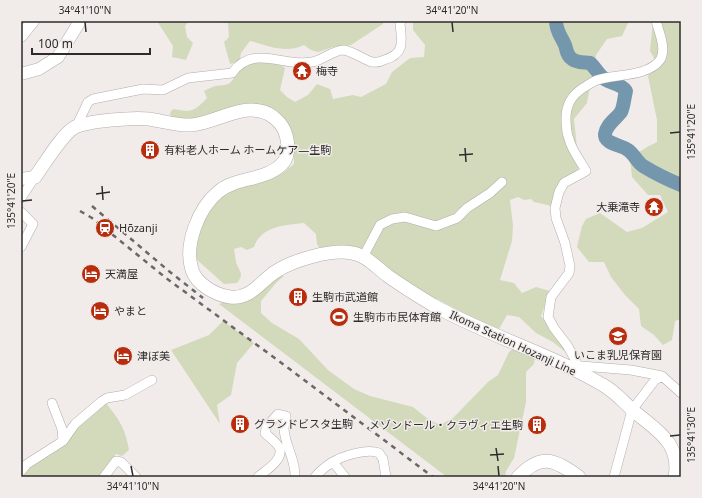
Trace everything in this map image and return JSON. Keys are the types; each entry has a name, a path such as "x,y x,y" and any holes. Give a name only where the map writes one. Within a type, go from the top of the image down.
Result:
{"main road":[{"name":"Ikoma Station Hozanji Line","path":"35,178 62,139 76,127 102,121 127,119 146,119 181,125 190,125 208,122 248,110 259,110 269,114 283,128 288,147 287,158 283,164 273,171 238,182 219,191 206,204 194,228 190,240 191,264 193,273 198,280 214,292 233,298 243,296 254,290 265,279 295,262 330,253 354,253 363,257 408,290 451,315 570,365 605,386 622,399 632,410 658,431 668,442 678,456 675,477"},
{"path":"518,477 528,467 540,461 552,461 565,467 579,477"}],"street":[{"path":"21,36 33,21"},
{"path":"21,74 39,69 58,57 80,21"},
{"path":"76,127 88,102 92,98 143,89 163,90 188,78 232,73 236,67 243,62 252,59 265,58 295,63 313,62 342,50 353,53 370,62 380,62 396,55 402,43 401,21"},
{"path":"570,365 576,362 548,316 551,297 569,273 570,266 565,243 556,218 555,208 559,192 564,183 586,171 573,151 568,138 566,126 568,104 579,90 596,81 638,72 655,65 661,59 662,42 656,21"},
{"path":"21,179 35,178"},
{"path":"21,198 35,178"},
{"path":"363,257 380,225 392,219 405,218 436,226 457,218 467,208 490,193 502,182"},
{"path":"21,212 33,224 21,247"},
{"path":"570,365 631,370 662,376 681,393"},
{"path":"614,477 632,410 655,380 662,376"},
{"path":"21,471 27,464 63,441 75,424 102,401 107,398 125,395 152,380"},
{"path":"52,403 62,429 63,441"},
{"path":"258,477 278,460 280,454 278,447 265,433 267,426 278,414 286,416 284,429 290,453 294,462 295,477"},
{"path":"314,477 322,469 333,462 368,450 379,453 383,459 386,477"},
{"path":"104,477 116,461 121,462 136,477"},
{"path":"333,462 346,477"}],"green space":[{"path":"157,21 189,21 185,26 187,37 193,43 186,60 172,57 173,46"},
{"path":"208,21 383,21 383,24 351,45 333,47 318,52 311,50 304,45 297,48 283,49 250,41 241,53 240,59 230,64 224,42 229,37 228,23"},
{"path":"413,21 629,21 622,36 607,39 596,55 587,103 574,119 579,168 572,175 562,178 552,206 534,202 531,199 524,200 518,197 510,200 513,226 512,241 500,280 514,283 522,293 536,287 550,291 541,316 567,350 564,351 553,342 536,333 519,317 507,315 499,329 483,323 416,288 381,265 321,250 317,244 316,234 304,223 274,228 262,235 257,240 254,247 247,250 241,247 234,249 236,262 241,272 241,277 237,283 224,284 195,258 199,227 220,197 232,190 284,172 294,164 294,140 256,105 237,105 197,119 172,119 170,114 171,111 174,109 189,111 196,108 207,98 204,91 215,86 230,83 236,72 241,67 246,64 260,61 273,63 285,68 280,90 295,102 308,95 317,84 330,89 333,99 353,95 361,97 386,84 392,72 410,58 424,57 425,45 413,30"},
{"path":"653,21 681,21 681,319 675,321 672,340 663,345 654,335 641,326 639,309 625,295 611,277 604,262 589,262 577,247 582,226 586,219 600,213 627,232 642,228 668,212 660,195 648,195 632,177 630,158 657,142 657,120 648,76 657,63 650,51"},
{"path":"281,275 284,276 261,301 261,313 272,323 299,339 328,370 354,389 370,396 413,407 428,419 440,425 453,418 488,382 498,375 509,352 514,348 535,357 534,364 526,372 526,402 514,458 506,471 505,477 447,477 219,304"},
{"path":"223,321 254,343 237,363 231,395 217,405 220,424 171,350 209,335"},
{"path":"104,401 121,424 126,435 129,450 122,456 116,454 100,477 21,477 23,475 22,471 68,442 69,437"}],"waterway":[{"path":"556,21 558,31 570,57 576,61 590,63 604,78 619,85 626,91 621,112 609,125 606,131 605,137 607,140 628,150 643,166 681,185"}],"railway":[{"path":"92,206 203,298"},
{"path":"80,211 92,218 166,278 433,477"}],"place":[{"name":"梅寺","path":"302,71"},
{"name":"有料老人ホーム ホームケア―生駒","path":"150,150"},
{"name":"大乗滝寺","path":"654,207"},
{"name":"Hōzanji","path":"105,228"},
{"name":"天満屋","path":"91,274"},
{"name":"生駒市武道館","path":"298,297"},
{"name":"やまと","path":"100,311"},
{"name":"生駒市市民体育館","path":"339,317"},
{"name":"いこま乳児保育園","path":"618,336"},
{"name":"津ぼ美","path":"123,356"},
{"name":"グランドビスタ生駒","path":"240,424"},
{"name":"メゾンドール・クラヴィエ生駒","path":"537,425"}]}
